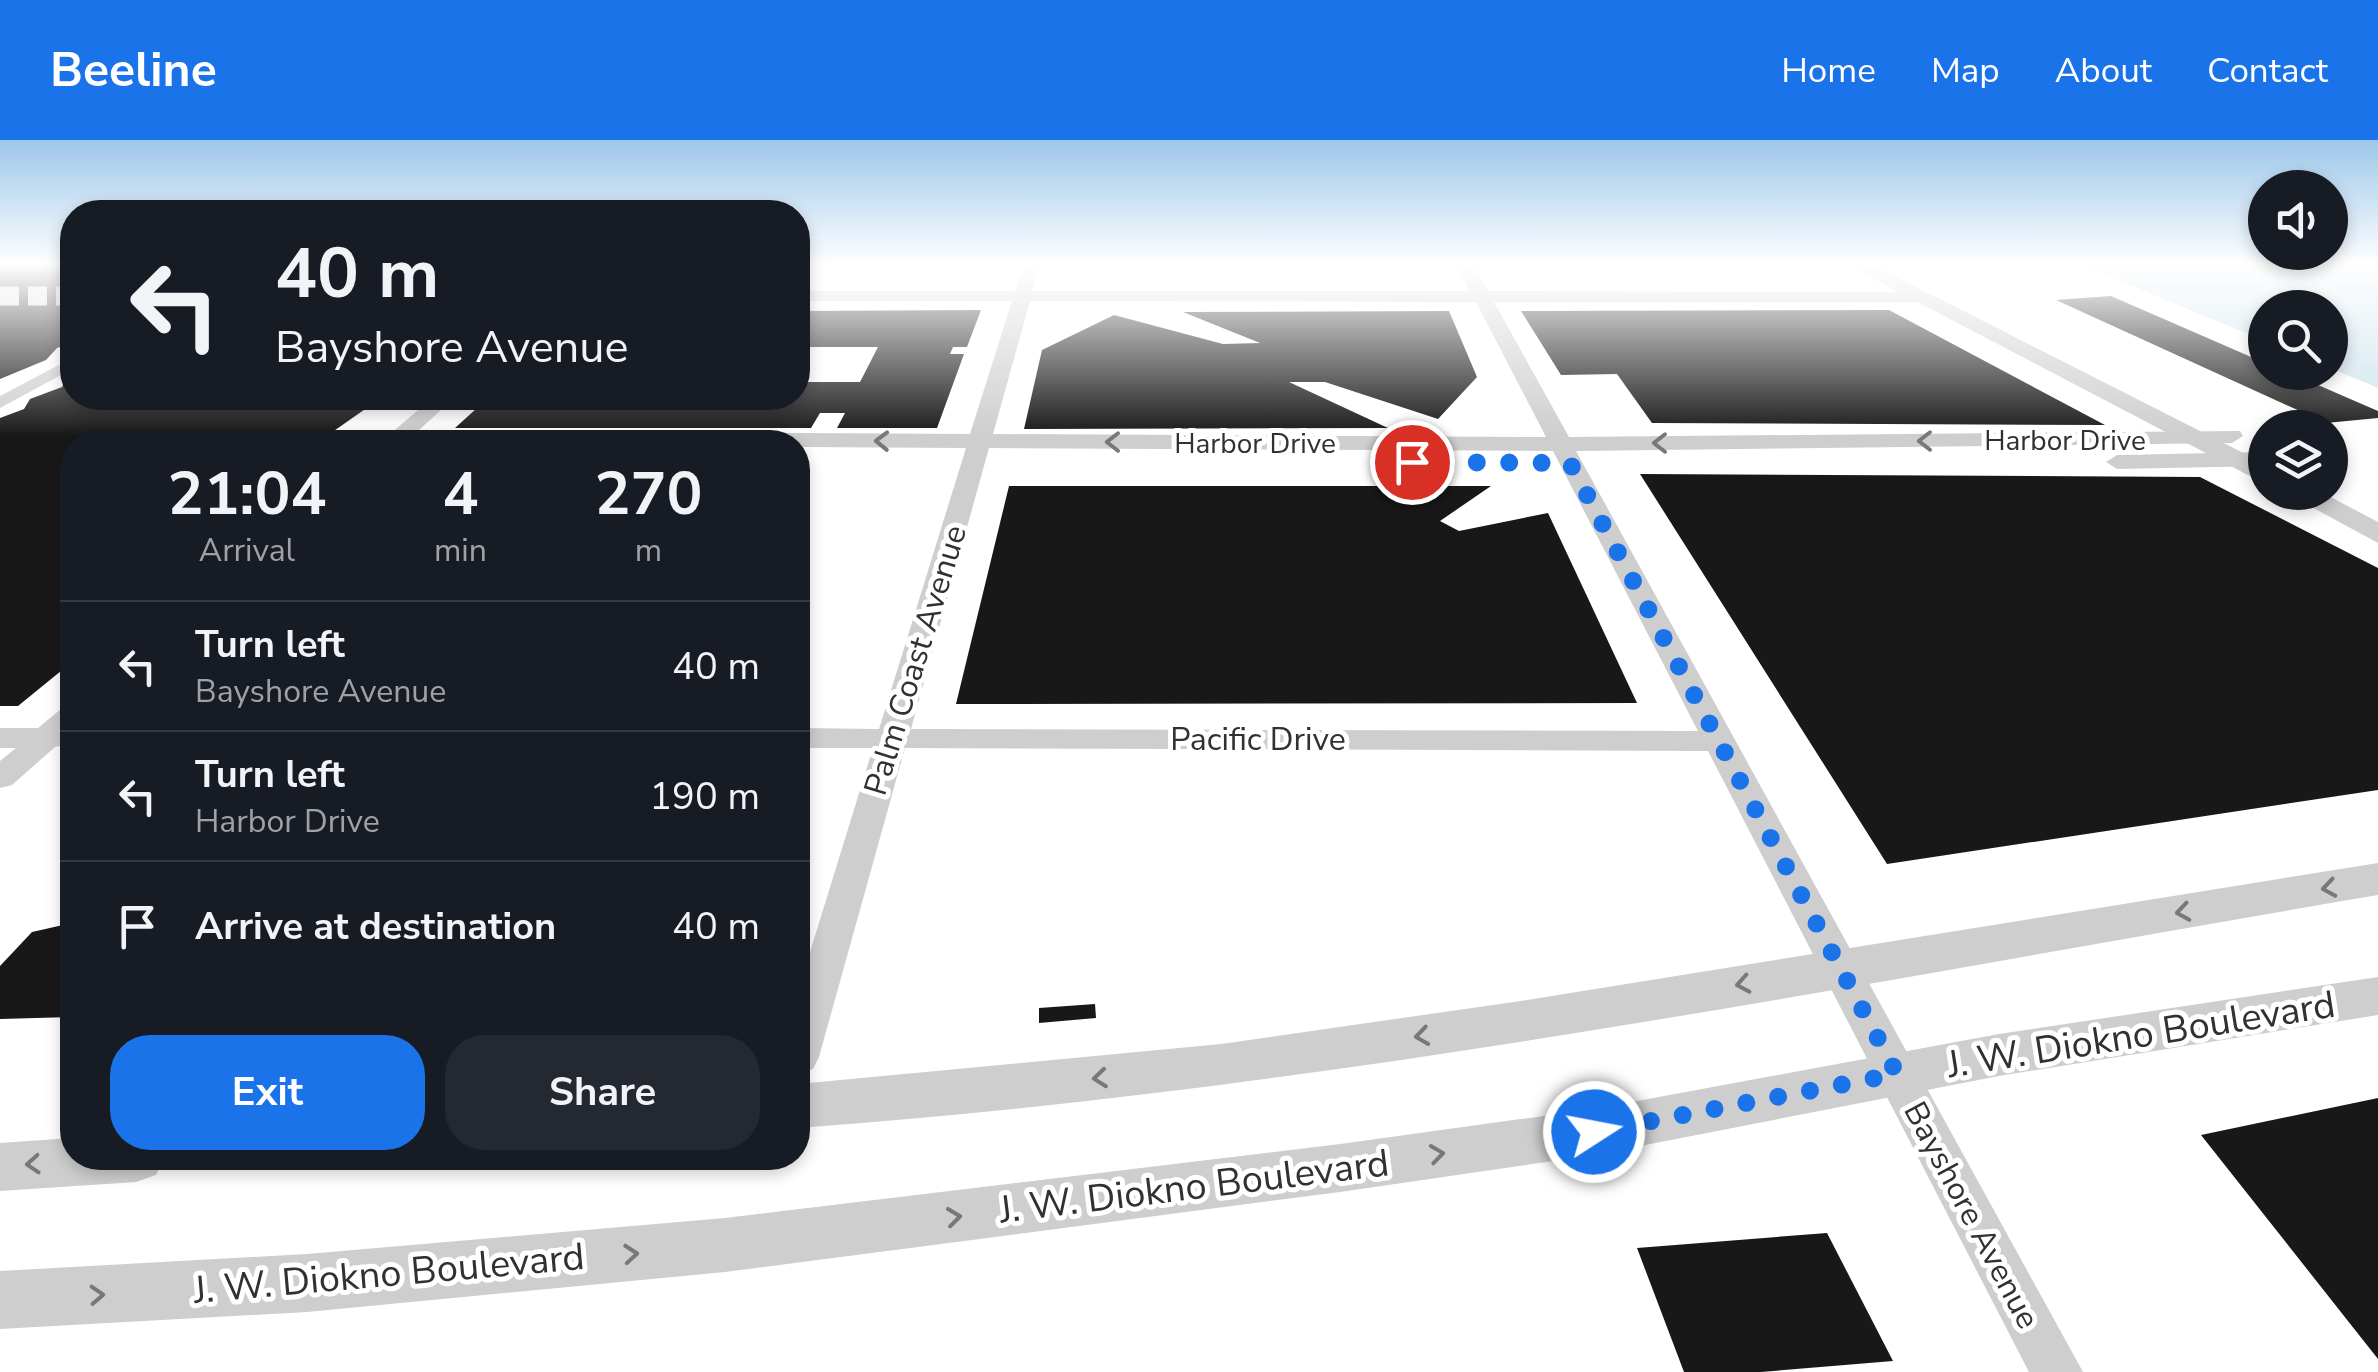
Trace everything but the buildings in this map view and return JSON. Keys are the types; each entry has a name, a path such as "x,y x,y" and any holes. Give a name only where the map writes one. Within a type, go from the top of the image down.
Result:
{"street":[{"name":"Palm Coast Avenue","path":"810,1016 1015,320"},
{"name":"Bayshore Avenue","path":"1495,320 2057,1372"},
{"path":"1963,320 2195,440 2248,455"},
{"path":"1995,320 2248,454"},
{"path":"0,403 60,370"},
{"path":"406,430 430,410"},
{"name":"Harbor Drive","path":"1565,453 2195,440"},
{"name":"Harbor Drive","path":"810,449 1565,453 2051,462"},
{"name":"Harbor Drive","path":"810,461 976,452"},
{"name":"Harbor Drive","path":"2090,462 2248,457"},
{"path":"2348,493 2378,508"},
{"path":"2332,510 2378,534"},
{"path":"0,738 60,738"},
{"path":"0,778 60,738"},
{"name":"Pacific Drive","path":"810,738 1718,741"},
{"path":"810,1105 1221,1065 1527,1020 2378,879"},
{"name":"J. W. Diokno Boulevard","path":"0,1300 307,1283 726,1246 1594,1132 1897,1074 2378,996"},
{"path":"0,1166 60,1162"}],"water":[{"path":"2216,320 2248,320 2248,334"},
{"path":"2348,320 2378,320 2378,388 2348,376"}],"route":[{"path":"1412,462 1570,463 1897,1074 1594,1132"}]}
